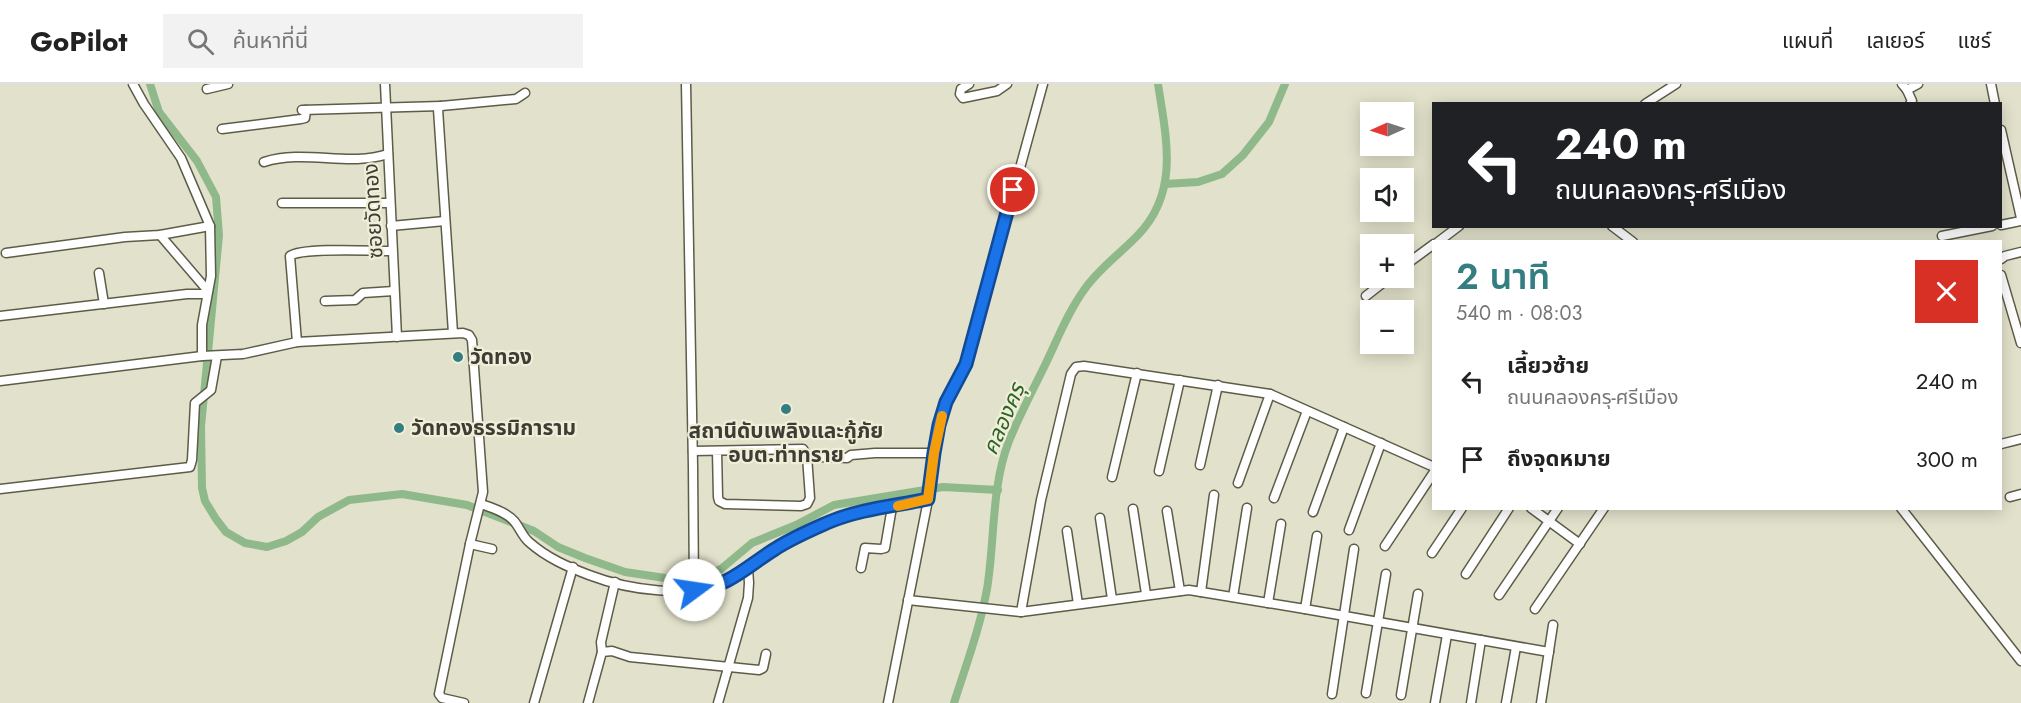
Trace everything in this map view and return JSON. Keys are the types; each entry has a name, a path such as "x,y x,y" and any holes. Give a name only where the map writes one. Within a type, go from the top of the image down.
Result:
{"street":[{"path":"0,489 190,467 197,401 211,390 209,356 202,325 211,276 210,226 181,158 133,84"},
{"path":"207,89 228,84"},
{"name":"ซอยวัดทอง","path":"385,84 397,337"},
{"path":"686,84 694,587"},
{"path":"969,84 962,89 960,94 963,99 997,91 1007,84"},
{"path":"888,703 929,497 934,453 946,402 966,364 973,343 1043,84"},
{"path":"1648,102 1676,84"},
{"path":"1911,102 1911,95 1904,87 1918,84"},
{"path":"1991,84 1995,102"},
{"path":"222,129 301,119 305,117 304,110 441,106 516,99 525,93"},
{"path":"441,106 438,109 453,333"},
{"path":"2002,138 2004,155 2021,219 2002,225"},
{"path":"264,162 274,158 304,156 364,159 388,154"},
{"path":"282,203 390,203"},
{"path":"391,226 445,221"},
{"path":"6,254 125,237 160,235 210,226"},
{"path":"1441,240 1456,228"},
{"path":"1615,228 1630,240"},
{"path":"1942,236 1982,228"},
{"path":"160,235 207,292"},
{"path":"1414,259 1432,245"},
{"path":"297,342 290,256 294,253 312,251 393,251"},
{"path":"2002,258 2021,252"},
{"path":"99,273 104,304"},
{"path":"1366,296 1376,288"},
{"path":"325,301 355,300 363,293 394,291"},
{"path":"0,316 207,292"},
{"path":"2003,295 2021,342"},
{"path":"0,381 243,354 297,342 453,333 469,335 472,340 482,481 480,508 470,544 439,694 442,698 464,703"},
{"path":"1021,612 1041,500 1071,374 1076,367 1084,366 1270,394 1432,466"},
{"path":"1113,477 1137,374"},
{"path":"1159,471 1180,380"},
{"path":"1200,465 1218,385"},
{"path":"1238,483 1270,394"},
{"path":"1274,498 1307,411"},
{"path":"1312,512 1344,427"},
{"path":"2002,444 2021,440"},
{"path":"1349,530 1381,443"},
{"path":"693,452 717,451 803,449 807,456 810,498 807,504 801,506 724,504 719,501 718,497 717,451"},
{"path":"821,456 847,458 851,455 875,453 934,453"},
{"path":"1385,546 1432,475"},
{"path":"2010,497 2021,494"},
{"path":"1201,592 1214,495"},
{"path":"480,508 498,510 513,520 522,536 556,561 590,575 658,590 716,585 729,580 789,540 831,521 929,497"},
{"path":"861,568 865,548 885,548 892,507"},
{"path":"1233,597 1247,508"},
{"path":"1133,509 1146,594"},
{"path":"1432,553 1461,510"},
{"path":"1466,574 1508,510"},
{"path":"1534,510 1580,544"},
{"path":"1499,595 1557,510"},
{"path":"1536,609 1603,510"},
{"path":"1903,510 2021,661"},
{"path":"1167,511 1180,591"},
{"path":"1100,518 1112,599"},
{"path":"1268,603 1281,524"},
{"path":"1067,531 1078,604"},
{"path":"1305,609 1317,536"},
{"path":"470,544 492,549"},
{"path":"1332,694 1354,549"},
{"path":"534,703 573,567"},
{"path":"718,703 748,598 748,568"},
{"path":"1366,693 1386,574"},
{"path":"588,703 602,652 601,642 615,582"},
{"path":"908,600 966,608 1021,612 1146,594 1201,592 1549,652"},
{"path":"1401,695 1418,594"},
{"path":"1540,703 1553,625"},
{"path":"1435,703 1447,634"},
{"path":"1471,703 1481,640"},
{"path":"1506,703 1516,647"},
{"path":"602,652 612,651 630,657 761,670 766,654"}],"waterway":[{"path":"150,84 159,112 197,161 216,197 219,235 201,427 202,488 205,501 226,532 245,543 267,547 286,541 302,532 318,517 349,500 402,494 467,505 534,531 558,547 585,558 625,572 672,579 708,575 721,569 752,543 796,525 834,505 943,487 998,490"},
{"name":"คลองครุ","path":"954,703 984,604 990,571 996,495 1009,441 1078,298 1096,275 1138,235 1160,201 1167,163 1158,84"},
{"name":"คลองครุ","path":"1165,184 1198,182 1222,174 1243,155 1269,122 1285,84"}],"slow traffic":[{"path":"898,506 928,499 942,416"}],"place":[{"name":"วัดทอง","path":"458,357"},
{"name":"สถานีดับเพลิงและกู้ภัย อบต.ท่าทราย","path":"786,409"},
{"name":"วัดทองธรรมิการาม","path":"399,428"}],"route":[{"path":"694,590 729,580 789,540 831,521 865,511 928,499 939,425 946,402 966,364 1013,190"}]}
